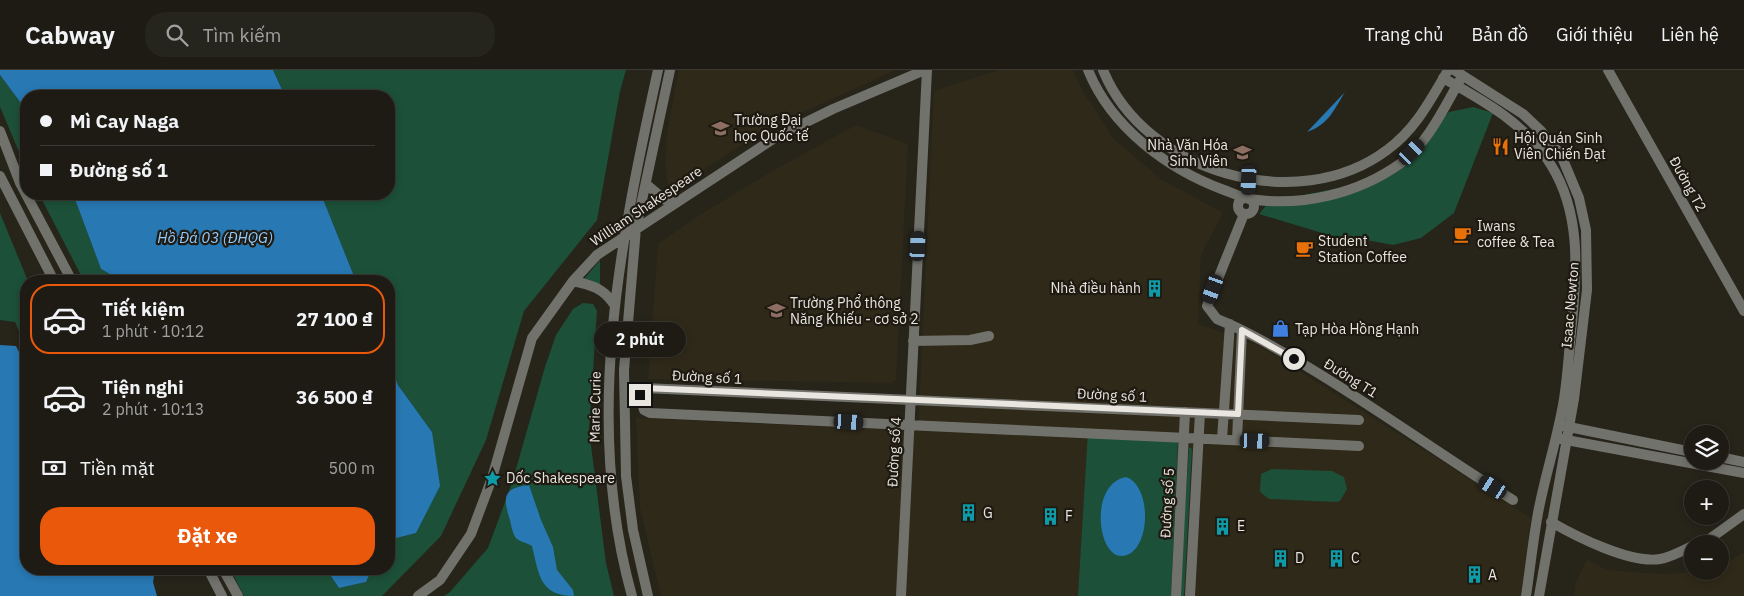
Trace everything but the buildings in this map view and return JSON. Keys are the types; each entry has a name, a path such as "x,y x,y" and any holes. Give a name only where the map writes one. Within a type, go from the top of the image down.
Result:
{"street":[{"name":"Marie Curie","path":"632,596 619,544 608,462 613,303 624,235 658,70"},
{"name":"Marie Curie","path":"648,596 633,530 626,476 623,411 626,336 636,228 670,70"},
{"name":"William Shakespeare","path":"418,596 440,580 470,534 492,478 532,338 573,281 597,255 624,235 776,137 833,109 926,70"},
{"name":"Đường số 4","path":"900,596 926,70"},
{"path":"1088,70 1108,107 1145,145 1192,176 1248,198 1279,201 1312,199 1348,190 1381,176 1402,162 1421,143 1457,86 1461,72"},
{"path":"1103,70 1118,98 1135,119 1154,134 1201,164 1249,180 1279,183 1306,182 1347,172 1367,163 1388,150 1406,134 1423,113 1446,74"},
{"name":"Đường T2","path":"1608,70 1744,311"},
{"name":"Isaac Newton","path":"1461,72 1523,114 1541,130 1561,155 1579,198 1587,245 1587,290 1569,427 1539,596"},
{"name":"Isaac Newton","path":"1446,74 1457,86 1503,113 1524,132 1551,164 1568,205 1577,252 1564,399 1538,513 1526,596"},
{"path":"0,131 20,183"},
{"path":"0,176 51,275"},
{"path":"1248,198 1249,180"},
{"path":"646,184 665,200 676,203"},
{"name":"Đường T1","path":"1248,198 1253,203 1254,208 1251,212 1244,214 1207,306 1217,319 1263,340 1355,395 1434,450 1513,500"},
{"path":"29,200 69,275"},
{"path":"573,281 592,285 605,292 613,303"},
{"path":"1222,439 1230,324"},
{"path":"1237,440 1242,330"},
{"path":"914,341 970,340 989,336"},
{"name":"Đường số 1","path":"1359,420 644,388 640,395 644,410 650,414 1359,446"},
{"name":"Đường số 5","path":"1176,596 1185,412"},
{"name":"Đường số 5","path":"1190,596 1200,412"},
{"path":"1558,425 1684,450"},
{"path":"1555,438 1744,473"},
{"path":"1729,459 1744,462"},
{"path":"1538,513 1579,538 1624,554 1659,559 1684,549"},
{"path":"1716,535 1744,514"},
{"path":"211,575 222,596"},
{"path":"226,575 238,596"}],"shaded area":[{"name":"Trường Đại học Quốc tế","path":"679,70 895,70 782,122 738,147 674,189 668,185 665,163 667,133"},
{"path":"999,70 1073,70 1081,88 1113,138 1161,179 1223,213 1201,255 1198,324 1260,346 1531,518 1521,596 661,596 640,508 636,418 918,431 934,91"},
{"name":"Trường Phổ thông Năng Khiếu - cơ sở 2","path":"856,125 908,144 896,379 892,383 648,379 658,244 692,220 762,177"},
{"path":"1744,552 1744,596 1574,596 1576,582 1587,559 1606,570 1660,574 1684,573 1684,580 1729,580 1729,561"}],"green space":[{"path":"273,70 626,70 620,91 597,220 524,311 486,440 441,536 382,596 244,596 233,575 330,575 339,588 366,582 369,575 395,575 395,538 416,533 432,432 398,385 395,377 395,275 354,275 323,200 395,200 395,90 282,90"},
{"path":"0,75 20,102 20,154 0,107"},
{"path":"1473,107 1493,113 1454,213 1421,238 1393,245 1366,240 1342,239 1259,214 1269,202 1363,183 1403,158 1449,112"},
{"path":"42,200 75,200 101,269 112,275 81,275"},
{"path":"0,213 26,275 20,275 20,333 15,322 0,320"},
{"path":"600,260 600,290 579,285"},
{"path":"583,303 593,304 597,311 589,430 606,563 614,596 444,596 450,592 488,548 512,483 556,335 573,309"},
{"path":"1088,431 1178,439 1171,596 1078,596"},
{"path":"1189,447 1192,449 1184,596 1179,596"},
{"path":"1272,469 1332,471 1344,477 1347,489 1340,501 1336,502 1269,499 1260,492 1261,474"}],"water":[{"path":"0,70 273,70 282,90 20,90 20,102 0,75"},
{"path":"1345,92 1334,111 1325,121 1307,132"},
{"name":"Hồ Đá 03 (ĐHQG)","path":"75,200 323,200 354,275 112,275 101,269"},
{"path":"0,345 16,346 20,354 20,575 154,575 153,582 157,596 0,596"},
{"path":"395,377 398,385 432,432 440,486 416,533 395,538"},
{"path":"1126,477 1135,483 1141,493 1145,519 1139,544 1132,552 1122,556 1113,553 1107,545 1101,519 1102,505 1106,492 1114,482"},
{"path":"529,485 553,547 557,570 573,590 574,596 563,595 548,588 539,575 532,546 517,539 513,533 506,506 507,495 520,486"},
{"path":"330,575 369,575 366,582 339,588"}],"place":[{"name":"Trường Đại học Quốc tế","path":"720,128"},
{"name":"Hội Quán Sinh Viên Chiến Đạt","path":"1500,146"},
{"name":"Nhà Văn Hóa Sinh Viên","path":"1242,153"},
{"name":"Iwans coffee & Tea","path":"1463,234"},
{"name":"Student Station Coffee","path":"1304,249"},
{"name":"Nhà điều hành","path":"1155,288"},
{"name":"Trường Phổ thông Năng Khiếu - cơ sở 2","path":"776,311"},
{"name":"Tạp Hòa Hồng Hạnh","path":"1281,329"},
{"name":"Dốc Shakespeare","path":"492,478"},
{"name":"G","path":"969,513"},
{"name":"F","path":"1051,516"},
{"name":"E","path":"1223,526"},
{"name":"D","path":"1281,558"},
{"name":"C","path":"1337,558"},
{"name":"A","path":"1474,575"}],"route":[{"path":"640,395 644,388 1238,414 1242,330 1294,359"}]}
